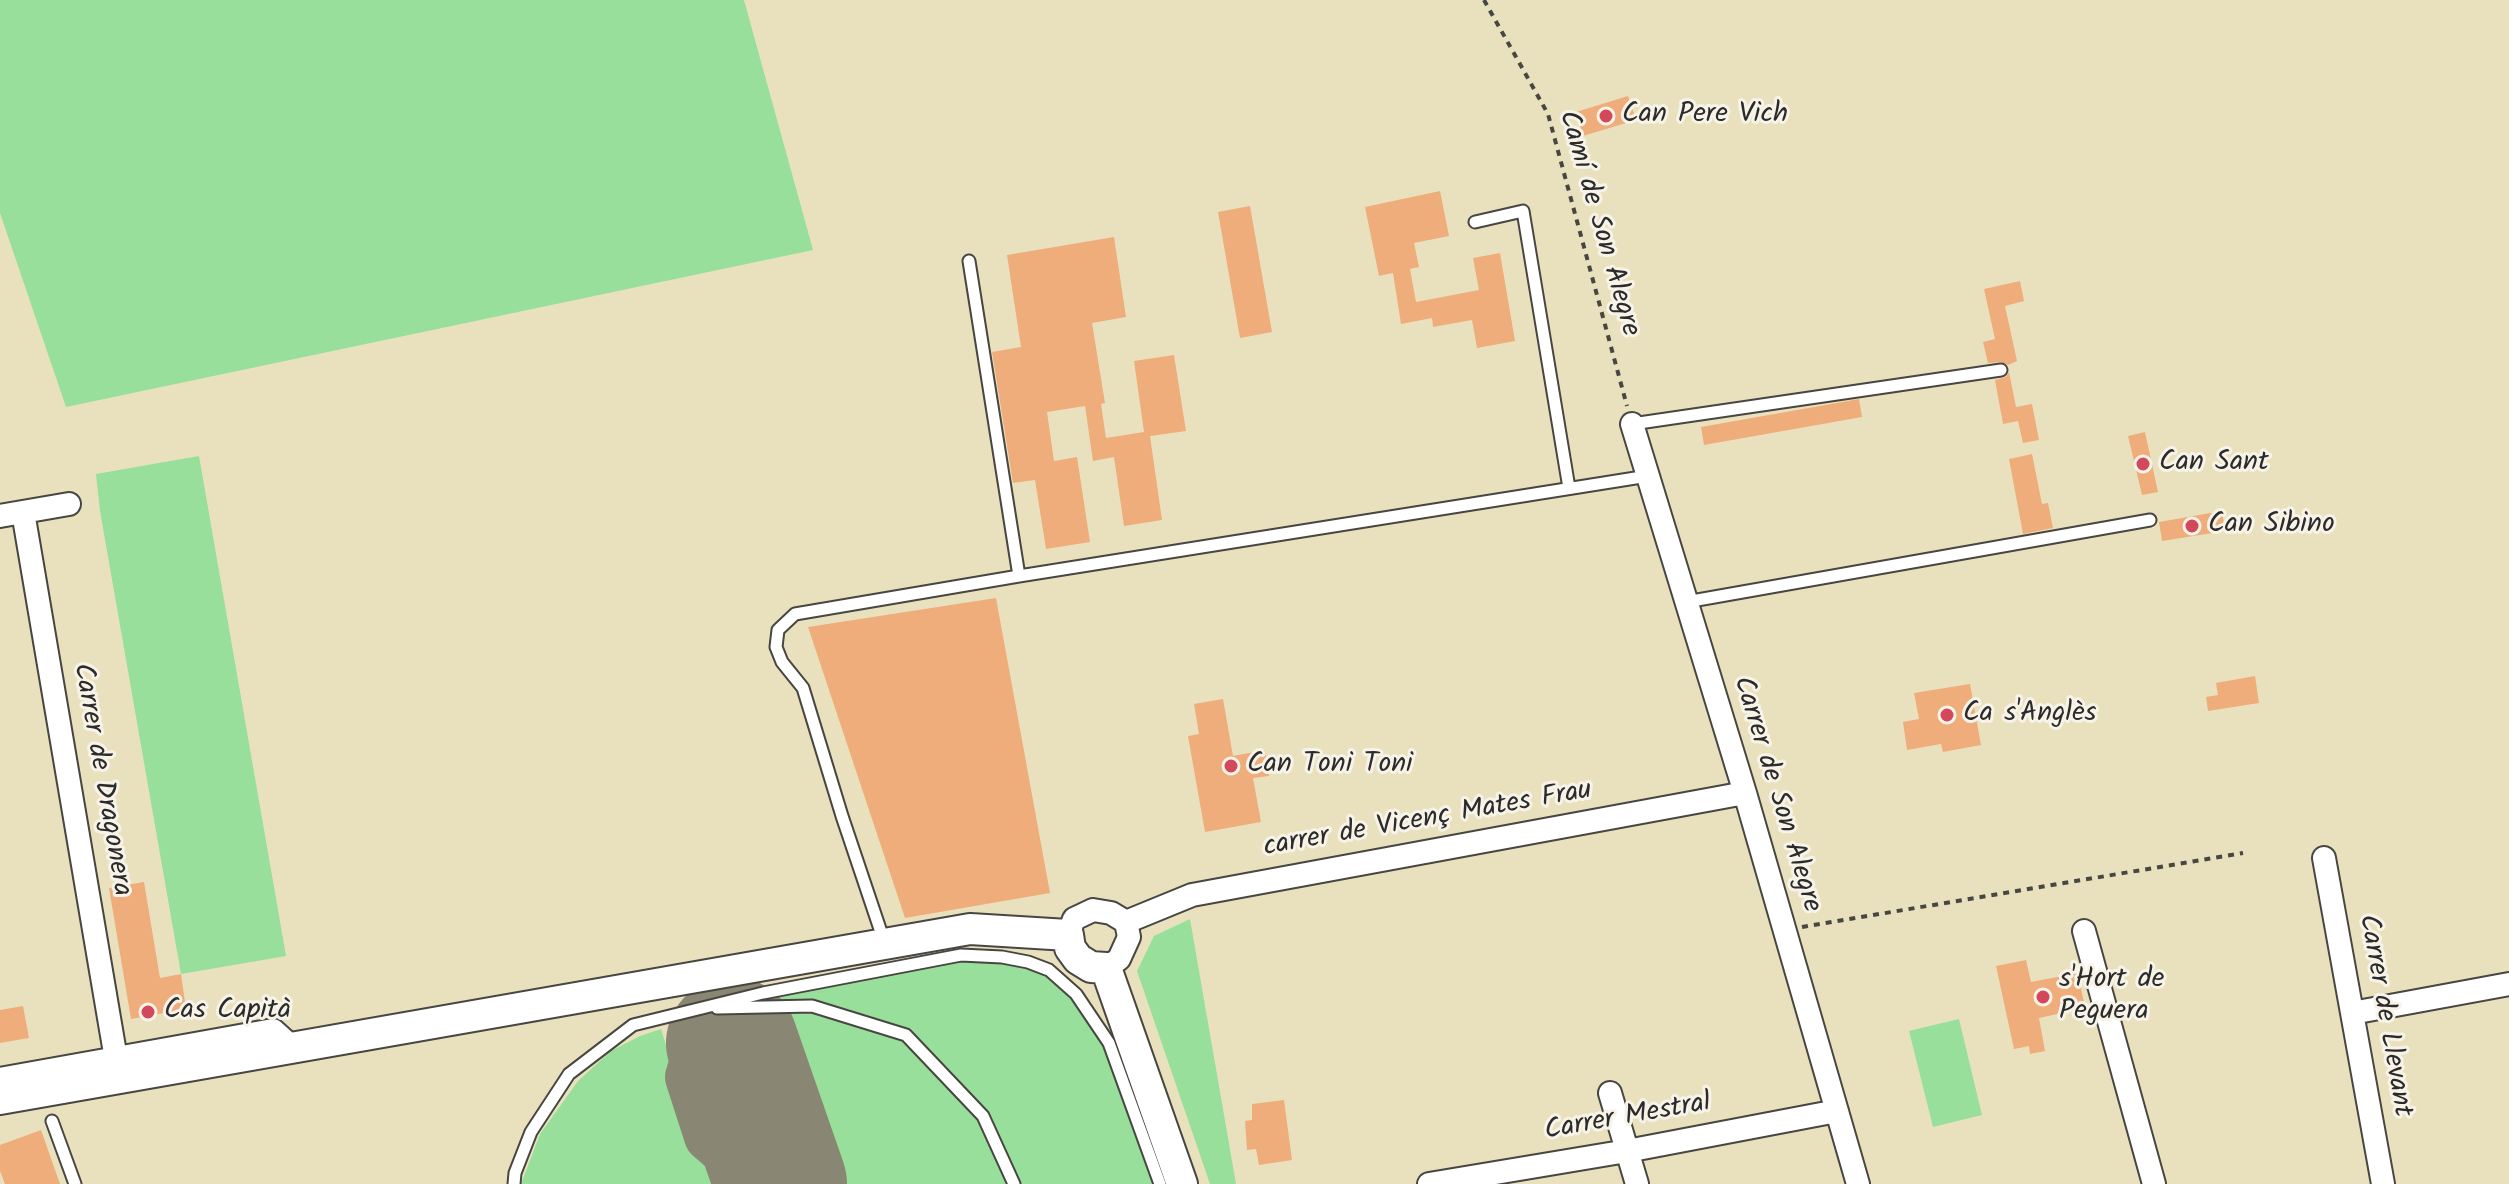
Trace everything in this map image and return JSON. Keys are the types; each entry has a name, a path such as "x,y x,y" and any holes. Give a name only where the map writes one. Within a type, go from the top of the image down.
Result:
{"street":[{"name":"Carrer de Son Alegre","path":"1632,424 1745,793 1858,1184"},
{"path":"0,516 69,504"},
{"name":"Carrer de Dragonera","path":"23,512 116,1059"},
{"name":"carrer de Vicenç Mates Frau","path":"1126,922 1192,895 1745,793"},
{"name":"Carrer de Llevant","path":"2324,858 2383,1184"},
{"path":"1093,910 1111,913 1126,922 1129,937 1119,959 1106,968 1091,967 1078,959 1070,948 1068,935 1074,919 1093,910"},
{"path":"0,1099 283,1040 970,929 1068,935"},
{"path":"2084,931 2154,1184"},
{"path":"1106,968 1182,1184"},
{"path":"2352,1013 2509,984"},
{"path":"0,1079 201,1043 283,1040"},
{"path":"1610,1093 1637,1184"},
{"name":"Carrer Mestral","path":"1429,1184 1837,1111"}],"lane":[{"path":"1475,222 1523,211 1569,488"},
{"path":"969,261 1019,576"},
{"path":"1632,424 2001,370"},
{"path":"885,945 803,688 782,662 776,647 778,630 795,614 1648,476"},
{"path":"1686,602 2150,520"},
{"path":"514,1184 515,1173 531,1132 569,1074 633,1025 689,1009 831,978 961,955 1028,962 1049,970 1076,994 1109,1043 1160,1184"},
{"path":"689,1009 812,1006 906,1035 983,1116 1014,1184"},
{"path":"52,1121 75,1184"}],"path":[{"name":"Camí de Son Alegre","path":"1484,0 1548,114 1632,424"},
{"path":"1784,930 2243,853"}],"green space":[{"path":"0,0 744,0 813,250 66,407 0,213"},
{"path":"199,456 286,956 181,974 96,474"},
{"path":"1190,919 1236,1184 1210,1184 1137,971 1154,936"},
{"path":"1002,957 1049,970 1076,994 1109,1043 1158,1184 818,1184 757,1001 832,978 923,961"},
{"path":"1959,1019 1982,1115 1933,1127 1909,1031"},
{"path":"661,1029 697,1143 746,1184 521,1184 540,1134 578,1081 611,1051"}],"building":[{"name":"Can Pere Vich","path":"1628,96 1636,120 1583,136 1576,112"},
{"path":"1440,191 1449,236 1414,243 1419,267 1410,269 1416,302 1479,290 1473,258 1500,253 1515,341 1477,348 1472,320 1433,327 1432,318 1401,324 1393,273 1379,276 1365,207"},
{"path":"1250,206 1272,332 1240,338 1218,212"},
{"path":"1114,237 1126,317 1092,323 1105,403 1101,404 1106,438 1144,432 1134,361 1174,355 1186,431 1150,436 1162,520 1124,526 1114,457 1093,461 1085,406 1047,412 1054,461 1077,457 1090,542 1046,549 1035,480 1013,483 992,352 1021,347 1007,255"},
{"path":"2020,281 2024,301 2005,306 2017,361 2008,365 1988,363 1983,342 1995,339 1984,289"},
{"path":"2009,372 2016,407 2032,404 2039,440 2023,443 2018,421 2003,424 1995,380 2006,377"},
{"path":"1859,399 1862,417 1704,445 1701,427"},
{"name":"Can Sant","path":"2145,432 2158,492 2142,495 2128,436"},
{"path":"2032,454 2042,504 2048,503 2053,528 2023,534 2009,459"},
{"name":"Can Sibino","path":"2222,511 2225,531 2162,541 2159,522"},
{"path":"996,598 1050,893 905,918 808,627"},
{"path":"2255,676 2259,703 2208,711 2206,697 2218,695 2216,683"},
{"name":"Ca s'Anglès","path":"1970,684 1981,745 1943,752 1941,744 1907,750 1903,722 1919,719 1914,693"},
{"name":"Can Toni Toni","path":"1223,699 1233,756 1265,750 1269,776 1253,778 1261,822 1205,832 1188,736 1199,734 1194,704"},
{"path":"144,882 160,978 181,974 186,1009 131,1019 109,888"},
{"name":"s'Hort de Peguera","path":"2026,960 2031,982 2078,973 2085,1008 2039,1018 2045,1051 2030,1054 2029,1046 2014,1049 1996,966"},
{"path":"23,1006 29,1038 0,1043 0,1010"},
{"path":"1284,1100 1292,1160 1259,1165 1256,1149 1247,1150 1245,1121 1252,1120 1252,1104"},
{"path":"41,1130 60,1184 5,1184 0,1171 0,1145"}],"taxiway":[{"path":"766,1184 710,1136 691,1077 696,1060 711,1046 731,1043 744,1046 762,1063 768,1085 764,1138 778,1184"}],"runway":[{"path":"732,1043 781,1184"}],"place":[{"name":"Can Pere Vich","path":"1606,116"},
{"name":"Can Sant","path":"2143,464"},
{"name":"Can Sibino","path":"2192,526"},
{"name":"Ca s'Anglès","path":"1947,715"},
{"name":"Can Toni Toni","path":"1231,766"},
{"name":"s'Hort de Peguera","path":"2043,997"},
{"name":"Cas Capità","path":"148,1012"}]}
